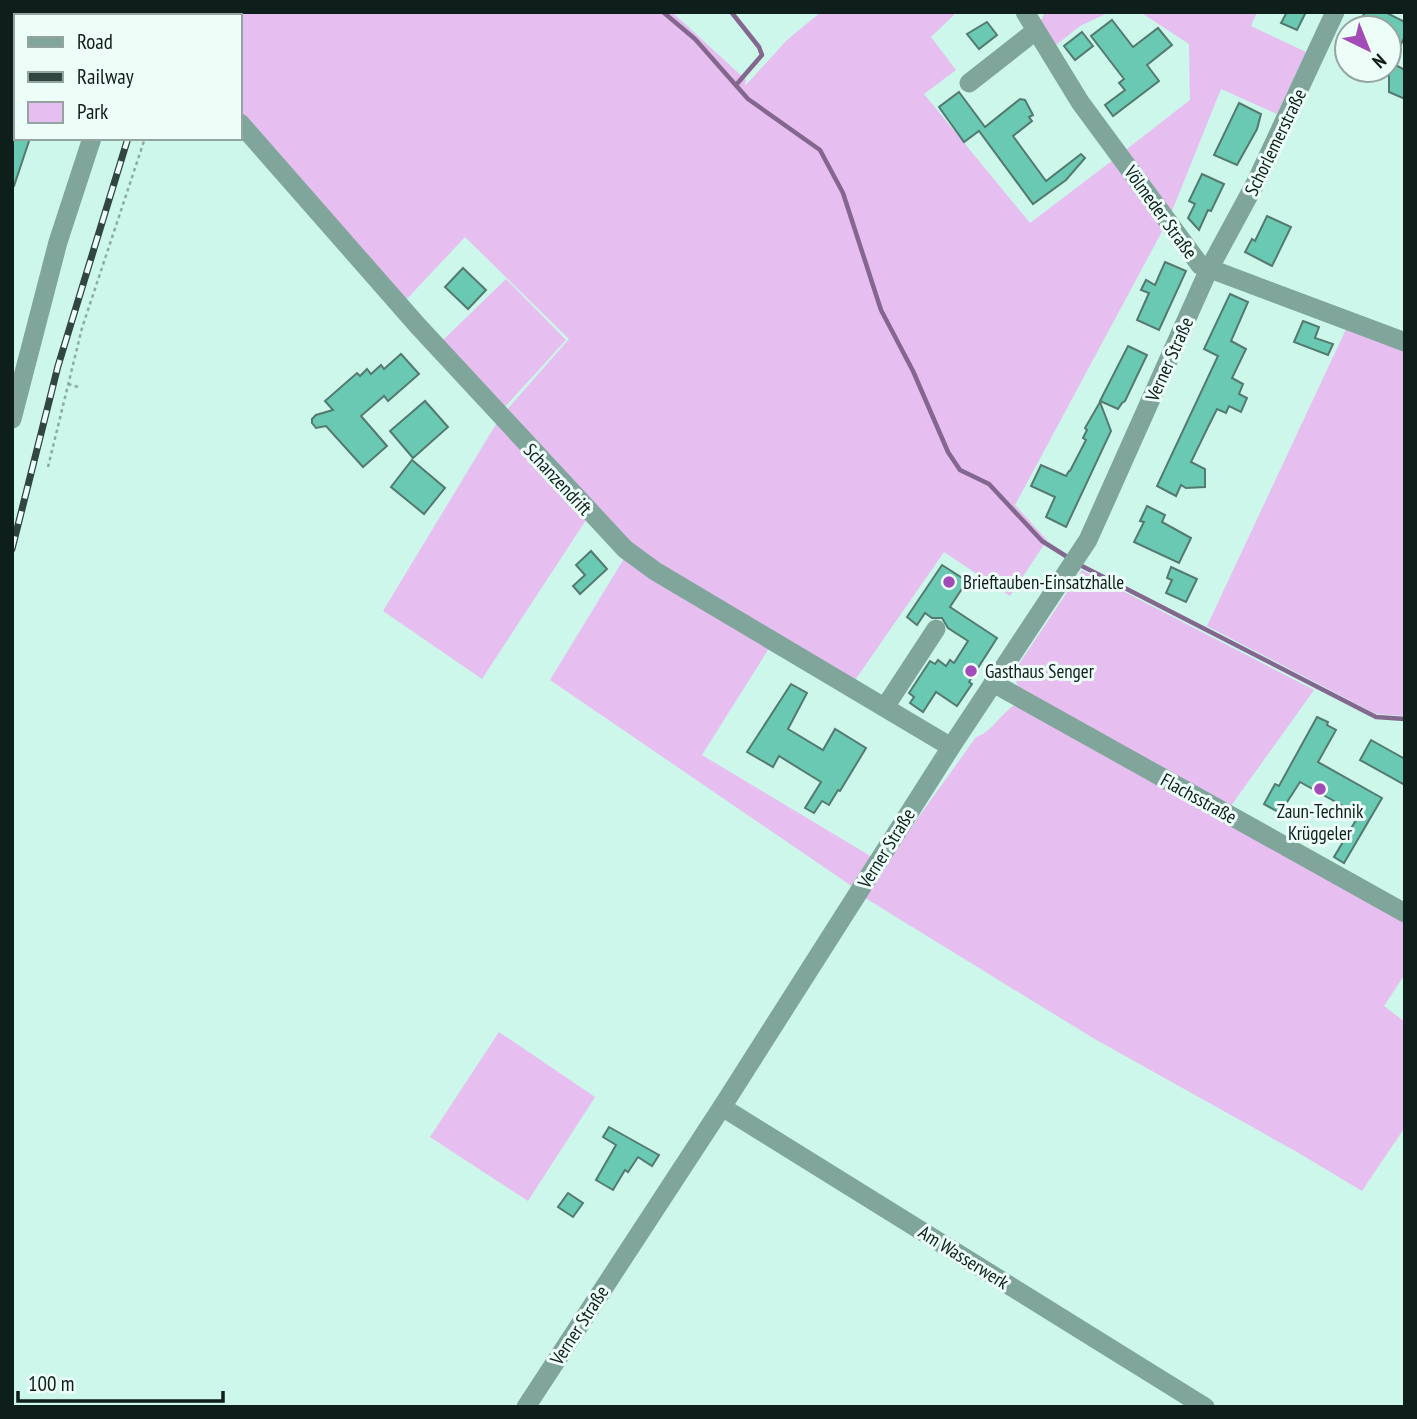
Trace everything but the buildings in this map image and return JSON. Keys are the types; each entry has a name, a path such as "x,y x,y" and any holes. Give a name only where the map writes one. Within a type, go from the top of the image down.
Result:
{"street":[{"name":"Völmeder Straße","path":"1025,12 1034,32 1080,103 1199,265 1405,342"},
{"name":"Schorlemerstraße","path":"1209,269 1255,184 1335,12"},
{"path":"969,83 1034,32"},
{"name":"Schanzendrift","path":"242,124 418,326 614,539 655,571 951,747"},
{"path":"12,419 58,242 91,140"},
{"name":"Verner Straße","path":"526,1407 722,1107 993,682 1088,540 1209,269"},
{"path":"885,707 936,629"},
{"name":"Flachsstraße","path":"993,682 1405,913"},
{"name":"Am Wasserwerk","path":"722,1107 1205,1407"}],"path":[{"path":"48,467 82,328 144,140"},
{"path":"68,384 78,387"}],"green space":[{"path":"672,12 746,80 745,86 787,40 821,12 957,12 931,37 956,70 924,94 1030,223 1117,157 1166,224 1015,505 1047,540 1010,596 944,552 853,683 657,569 504,413 569,339 465,237 403,303 242,120 242,14 186,14"},
{"path":"1045,12 1110,12 1080,26 1051,49 1038,27"},
{"path":"1140,12 1257,12 1251,26 1306,52 1277,114 1221,89 1170,216 1123,152 1190,100 1189,44"},
{"path":"506,279 566,340 502,410 439,344"},
{"path":"1348,325 1405,348 1405,716 1376,714 1207,626"},
{"path":"498,421 586,520 482,679 383,611"},
{"path":"625,557 771,645 702,755 872,857 853,887 550,680"},
{"path":"1082,570 1314,690 1228,810 1021,694 1013,673"},
{"path":"1016,704 1405,919 1405,974 1384,1006 1405,1022 1405,1127 1362,1191 1093,1038 862,896 976,737 987,731"},
{"path":"499,1032 595,1097 528,1201 430,1137"}],"waterway":[{"path":"663,12 695,39 748,99 820,150 843,193 881,310 913,371 948,452 960,470 989,484 1042,541 1069,558"},
{"path":"732,13 759,47 762,55 736,85"},
{"path":"1080,565 1376,717 1405,719"}],"railway":[{"path":"12,549 58,366 127,140"}],"place":[{"name":"Brieftauben-Einsatzhalle","path":"949,582"},
{"name":"Gasthaus Senger","path":"971,671"},
{"name":"Zaun-Technik Krüggeler","path":"1320,789"}]}
